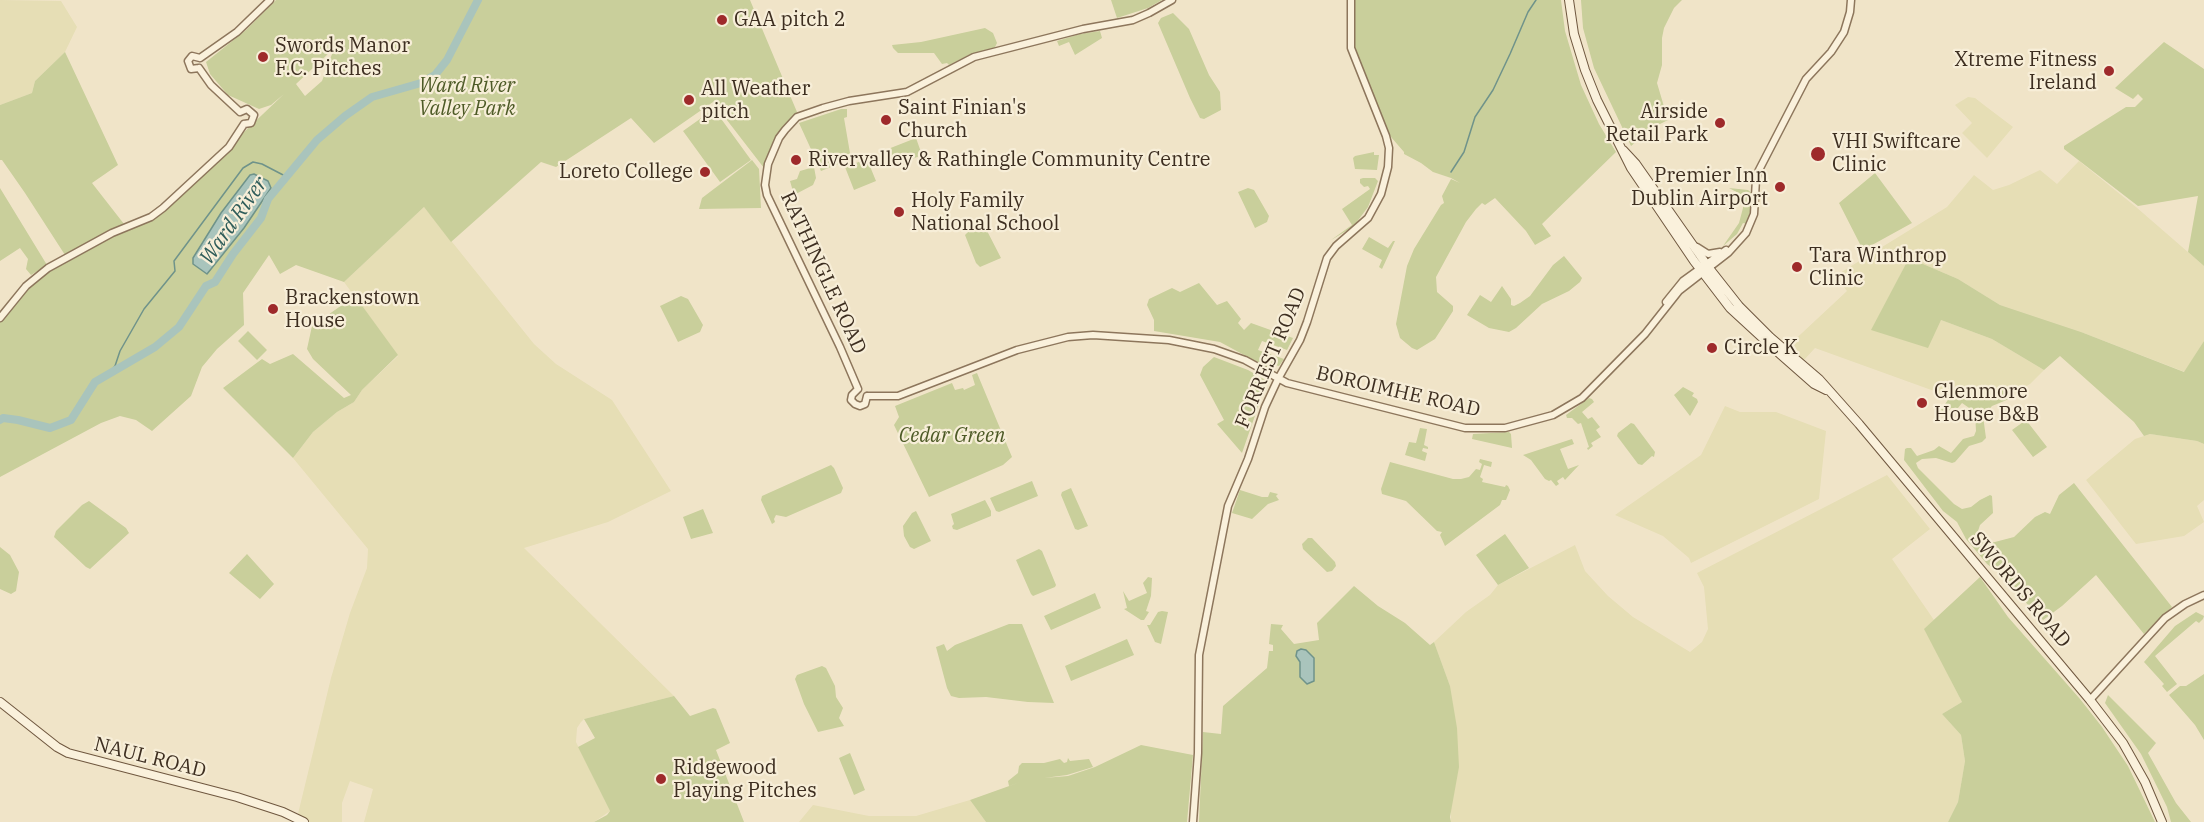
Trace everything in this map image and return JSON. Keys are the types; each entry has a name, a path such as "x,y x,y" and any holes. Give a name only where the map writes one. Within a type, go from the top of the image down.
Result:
{"main road":[{"path":"1569,0 1574,34 1591,86 1631,168 1704,268"},
{"path":"1623,150 1636,164 1690,240 1704,268"},
{"name":"SWORDS ROAD","path":"1704,268 1747,325 1814,384 1831,393 2090,700 2123,743 2145,782 2162,822"},
{"name":"NAUL ROAD","path":"0,702 68,753 237,797 283,812 304,822"}],"street":[{"path":"199,68 191,69 187,63 192,56 200,58 237,32 270,0"},
{"name":"RATHINGLE ROAD","path":"858,389 767,195 765,185 768,164 779,138 801,115 841,103 907,93 974,57 1069,32 1140,17 1172,0"},
{"name":"FORREST ROAD","path":"1193,822 1197,774 1197,692 1201,638 1228,506 1248,459 1265,407 1304,331 1327,258 1336,246 1368,218 1381,194 1388,167 1389,148 1386,136 1352,48 1352,0"},
{"path":"1704,268 1737,244 1746,233 1753,219 1756,179 1759,170 1806,79 1831,52 1844,32 1851,0"},
{"path":"199,68 202,64 200,58"},
{"path":"199,68 211,85 240,112"},
{"path":"0,318 26,286 48,268 112,233 151,217 163,208 229,147 244,124 251,123 254,115 247,109 240,112"},
{"path":"240,112 239,119 244,124"},
{"path":"1690,240 1708,254 1726,250"},
{"path":"1704,268 1737,244"},
{"name":"BOROIMHE ROAD","path":"1278,379 1442,423 1478,429 1505,428 1553,415 1573,405 1590,391 1654,324 1673,290 1704,268"},
{"path":"867,396 898,396 1009,352 1078,335 1188,343 1245,360 1278,379"},
{"path":"858,389 865,392 867,396 866,402 862,405 855,404 851,397 858,389"},
{"path":"2090,700 2165,618 2185,604 2204,595"}],"shaded area":[{"path":"0,0 61,1 77,27 65,52 35,81 32,93 0,105"},
{"path":"1968,97 1975,98 2013,127 1987,158 1962,133 1972,123 1955,105"},
{"path":"2079,161 2204,266 2204,341 2185,372 2081,332 2000,305 1958,279 1909,258 1872,330 1941,320 1992,339 2044,370 2030,384 1993,402 1984,409 1815,348 1804,360 1787,347 1847,291 1835,276 1947,207 1974,175 1993,190 2040,170 2057,184"},
{"path":"424,207 534,344 556,364 612,400 671,491 608,522 524,548 674,696 584,719 577,728 576,742 610,811 594,822 364,822 373,789 350,781 342,803 342,822 304,822 297,818 331,678 350,613 367,568 368,549 293,458 313,432 337,412 354,402 362,390 398,356 344,282"},
{"path":"1725,406 1740,412 1776,412 1826,431 1819,499 1691,563 1689,558 1663,536 1615,515 1701,455"},
{"path":"2150,434 2204,444 2204,500 2197,506 2204,522 2184,536 2136,544 2086,480 2135,439"},
{"path":"1887,475 1930,529 1892,559 1934,620 1925,629 1962,702 1942,714 1961,735 1965,761 1958,802 1948,822 1451,822 1450,686 1434,642 1466,612 1490,595 1498,585 1575,545 1585,571 1608,596 1633,617 1690,652 1702,642 1708,629 1704,587 1697,573"},
{"path":"970,800 986,822 799,822 813,805 869,816 916,816"}],"green space":[{"name":"Ward River Valley Park","path":"276,0 750,0 797,112 778,136 764,168 713,102 654,143 631,118 556,167 541,162 451,242 424,207 344,282 296,265 280,274 269,255 243,293 244,325 217,349 202,367 191,396 152,431 136,420 120,416 101,423 0,477 0,318 26,286 48,268 151,217 179,194 284,94 271,105 259,109 228,95 210,74 206,62 246,30","holes":["330,52 332,54 322,81 305,96 296,84"]},
{"path":"1111,0 1162,0 1148,8 1117,18"},
{"path":"1352,0 1561,0 1565,31 1581,85 1599,124 1616,152 1542,224 1551,236 1535,245 1526,231 1495,198 1485,205 1482,203 1466,222 1436,277 1437,292 1453,306 1453,311 1435,339 1417,350 1400,338 1396,324 1407,266 1414,249 1444,203 1442,196 1451,179 1460,183 1451,178 1433,172 1404,154 1384,129 1351,48"},
{"path":"1581,0 1682,0 1674,8 1664,28 1662,38 1662,65 1657,83 1668,120 1654,127 1631,146 1594,68 1583,28"},
{"path":"1173,13 1189,29 1209,75 1220,92 1221,110 1204,119 1200,118 1190,98 1158,23 1161,18"},
{"path":"985,28 993,33 997,43 994,49 969,55 949,65 942,64 934,53 898,53 892,45 921,42"},
{"path":"1100,31 1102,38 1075,55 1069,42 1059,46 1057,41 1080,34"},
{"path":"2164,42 2204,69 2204,266 2188,252 2198,196 2138,206 2064,149 2064,146 2126,107 2135,107 2143,99 2138,94 2133,99 2115,88"},
{"path":"65,52 118,165 92,183 124,224 65,255 25,193 0,160 0,105 32,93 35,81"},
{"path":"714,109 751,160 720,182 683,131"},
{"path":"847,109 847,117 844,118 851,159 821,171 799,123"},
{"path":"916,138 922,155 895,166 888,149"},
{"path":"1374,152 1374,155 1379,155 1377,170 1355,169 1353,158 1355,156"},
{"path":"867,159 876,181 854,190 845,167"},
{"path":"752,160 759,169 761,208 699,209 702,198"},
{"path":"814,167 816,178 813,185 794,195 790,181 797,179 800,171"},
{"path":"1875,173 1912,223 1863,250 1839,203"},
{"path":"1375,178 1378,181 1368,207 1353,227 1331,240 1352,225 1342,209 1370,189 1360,183 1360,179"},
{"path":"0,188 47,265 31,275 26,269 28,259 20,248 0,261"},
{"path":"1248,188 1254,190 1269,216 1267,222 1255,228 1238,192"},
{"path":"1729,188 1748,190 1753,194 1747,224 1743,223 1737,234 1723,246 1739,223 1743,208 1744,196"},
{"path":"984,225 1001,258 980,267 976,263 965,235"},
{"path":"1369,237 1388,248 1395,241 1382,269 1379,267 1382,260 1362,249"},
{"path":"1564,256 1582,278 1580,282 1569,291 1542,304 1516,328 1509,332 1489,328 1467,315 1480,295 1491,302 1502,286 1511,299 1511,305 1520,303 1530,296 1553,265"},
{"path":"1909,258 1958,279 2000,305 2081,332 2184,372 2204,341 2204,444 2150,434 2144,436 2134,422 2060,356 2044,370 1992,339 1941,320 1928,348 1871,330"},
{"path":"1199,283 1217,305 1227,301 1241,319 1238,323 1244,330 1251,323 1293,338 1287,350 1262,341 1258,350 1284,359 1279,366 1275,365 1272,370 1220,342 1154,331 1154,320 1147,305 1149,299 1172,288 1180,292"},
{"path":"355,296 398,355 362,390 354,402 337,412 313,432 293,458 223,388 262,359 270,364 293,354 344,398 351,395 313,359 307,349 312,326"},
{"path":"681,296 688,299 703,325 700,332 678,342 660,306"},
{"path":"248,331 267,350 257,360 238,341"},
{"path":"1214,357 1248,370 1267,381 1242,453 1217,424 1224,420 1200,375 1203,367"},
{"name":"Cedar Green","path":"977,373 1012,457 1003,465 929,497 894,425 899,417 895,406 952,383 955,390 963,388 964,390 975,385 972,375"},
{"path":"1683,387 1694,393 1692,396 1698,402 1690,416 1674,395"},
{"path":"2005,389 2009,399 1992,406 1983,416 1986,438 1982,442 1969,446 1955,462 1936,458 1922,459 1916,463 1918,468 1962,509 1992,496 1993,513 1980,525 1978,531 1984,542 1991,543 2014,537 2035,517 2045,512 2050,514 2059,495 2074,483 2172,607 2144,634 2096,575 2043,620 2038,613 2035,615 2012,583 1987,564 1966,539 1957,522 1943,511 1904,460 1907,448 1911,448 1917,456 1939,446 1951,453 1963,439 1974,436 1975,412 1962,403 1958,408 1951,408 1947,414 1941,410 1952,394 1982,400"},
{"path":"1589,398 1594,402 1582,412 1588,419 1592,417 1600,427 1596,430 1601,437 1591,443 1593,446 1588,450 1581,423 1578,424 1566,415"},
{"path":"2026,420 2047,447 2033,457 2012,430"},
{"path":"1631,423 1655,452 1654,457 1652,456 1642,465 1638,464 1617,436"},
{"path":"1420,428 1427,429 1424,445 1428,449 1423,448 1422,451 1427,453 1425,461 1405,455 1409,442 1416,443"},
{"path":"1509,432 1512,448 1472,439 1473,434"},
{"path":"1572,439 1574,444 1560,449 1568,469 1579,465 1565,480 1563,477 1557,481 1559,484 1556,486 1551,480 1545,479 1531,460 1523,455"},
{"path":"1480,459 1492,462 1491,467 1484,465 1480,477 1483,479 1482,482 1508,486 1510,490 1506,500 1502,500 1500,505 1445,546 1440,535 1442,532 1437,531 1406,501 1382,494 1381,489 1390,462 1453,479 1461,479 1469,477 1476,469 1480,470 1482,464 1479,462"},
{"path":"831,465 843,488 841,493 786,517 776,515 775,522 772,524 761,500 762,496"},
{"path":"1032,481 1038,496 999,512 996,511 990,498"},
{"path":"1071,488 1088,526 1078,530 1075,529 1061,495 1062,492"},
{"path":"1240,490 1262,497 1268,497 1270,492 1278,494 1276,496 1279,500 1268,504 1252,519 1232,513"},
{"path":"985,500 991,516 957,530 953,529 951,514"},
{"path":"89,501 126,528 129,533 90,569 54,537 56,531"},
{"path":"703,509 713,533 691,539 683,517"},
{"path":"916,511 931,541 914,549 910,547 904,536 903,526"},
{"path":"1505,534 1529,568 1498,585 1476,555"},
{"path":"1308,538 1312,538 1335,562 1336,566 1332,571 1327,572 1303,549 1302,544"},
{"path":"0,547 10,555 19,572 16,591 11,594 0,589"},
{"path":"1039,549 1042,551 1056,585 1033,596 1016,560"},
{"path":"247,554 274,584 260,599 229,573"},
{"path":"1148,577 1152,578 1151,596 1146,611 1149,612 1144,620 1141,620 1124,609 1127,608 1123,591 1129,601 1147,593 1143,583"},
{"path":"1980,577 2008,617 2102,727 2128,766 2155,822 1948,822 1958,802 1965,761 1961,735 1942,714 1962,702 1924,629"},
{"path":"1354,586 1378,606 1405,623 1430,645 1434,642 1450,686 1457,728 1459,767 1451,822 1199,822 1203,732 1221,734 1223,706 1267,668 1269,651 1273,651 1273,645 1269,644 1271,624 1283,625 1281,629 1294,644 1319,640 1317,623"},
{"path":"1095,593 1101,608 1051,630 1044,616"},
{"path":"1158,612 1168,612 1161,644 1155,642 1147,625 1150,625"},
{"path":"2196,612 2204,616 2203,619 2199,623 2196,621 2155,656 2177,684 2167,692 2162,686 2164,684 2144,662 2175,626"},
{"path":"1009,624 1022,624 1054,703 951,696 936,647 944,644 947,651 955,645"},
{"path":"1127,639 1134,655 1071,681 1065,666"},
{"path":"822,666 826,668 835,686 836,697 843,708 839,718 844,726 818,732 795,679 797,675"},
{"path":"2204,674 2204,740 2195,725 2169,695 2180,686 2186,686"},
{"path":"2108,695 2156,743 2148,753 2176,803 2191,822 2171,822 2167,807 2141,754 2105,703"},
{"name":"Ridgewood Playing Pitches","path":"674,696 690,716 716,709 730,743 716,750 744,822 594,822 610,811 578,747 595,738 584,719"},
{"path":"1141,745 1193,755 1187,822 986,822 970,800 1026,780 1009,786 1008,781 1018,773 1022,763 1044,763 1060,759 1064,763 1068,758 1070,761 1089,759 1093,767 1067,775 1044,778 1068,776 1095,767"},
{"path":"850,753 865,790 854,795 839,758"}],"water":[{"path":"254,174 268,181 271,188 244,228 207,274 193,264 193,258 221,213 250,175"},
{"path":"1306,650 1314,658 1314,681 1307,684 1300,677 1300,662 1296,656 1297,651"}],"waterway":[{"name":"Ward River","path":"0,420 3,418 18,420 50,428 71,420 95,382 155,347 179,327 206,286 215,282 261,218 268,199 317,140 372,97 421,83 435,75 447,60 478,0"},
{"path":"1451,172 1464,152 1475,117 1493,90 1528,12 1536,0"},
{"path":"107,376 115,366 120,351 144,309 175,271 174,261 243,168 253,162 262,164 287,177"}],"place":[{"name":"GAA pitch 2","path":"722,20"},
{"name":"Swords Manor F.C. Pitches","path":"263,57"},
{"name":"Xtreme Fitness Ireland","path":"2109,71"},
{"name":"All Weather pitch","path":"689,100"},
{"name":"Saint Finian's Church","path":"886,120"},
{"name":"Airside Retail Park","path":"1720,123"},
{"name":"VHI Swiftcare Clinic","path":"1818,154"},
{"name":"Rivervalley & Rathingle Community Centre","path":"796,160"},
{"name":"Loreto College","path":"705,172"},
{"name":"Premier Inn Dublin Airport","path":"1780,187"},
{"name":"Holy Family National School","path":"899,212"},
{"name":"Tara Winthrop Clinic","path":"1797,267"},
{"name":"Brackenstown House","path":"273,309"},
{"name":"Circle K","path":"1712,348"},
{"name":"Glenmore House B&B","path":"1922,403"},
{"name":"Ridgewood Playing Pitches","path":"661,779"}]}
